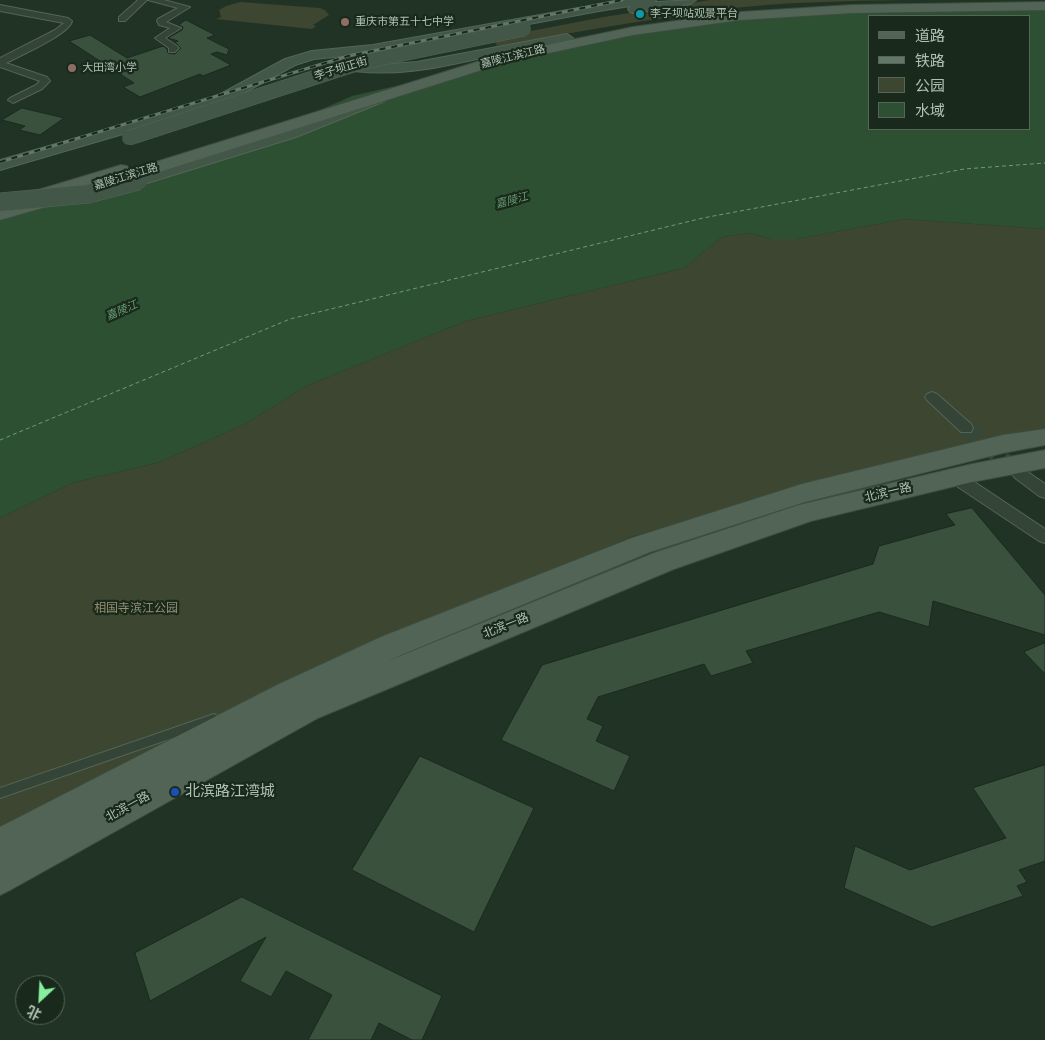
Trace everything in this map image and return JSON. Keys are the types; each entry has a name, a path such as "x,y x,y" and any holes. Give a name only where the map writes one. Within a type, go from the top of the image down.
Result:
{"main road":[{"name":"李子坝正街","path":"0,166 207,105 222,99 290,62 312,55 373,49 599,7 650,0"},
{"name":"李子坝正街","path":"0,174 129,138 359,63 524,29 690,0"},
{"name":"嘉陵江滨江路","path":"0,207 414,80 566,38 736,11 847,4 1045,1"},
{"name":"嘉陵江滨江路","path":"0,214 212,151 504,58 572,43 633,31 740,16 852,9 1045,6"},
{"path":"290,62 316,59 358,68 406,68 437,65 496,50 566,38"},
{"path":"0,202 88,194 138,181 343,116 383,96"},
{"name":"北滨一路","path":"0,845 288,694 391,646 640,544 802,493 1003,444 1045,438"},
{"name":"北滨一路","path":"0,876 307,708 673,558 808,512 1045,458"}],"street":[{"path":"122,19 143,0"},
{"path":"152,0 186,6 161,21 177,28 159,38 174,48 172,50"},
{"path":"0,8 68,21 68,24 58,32 0,63"},
{"path":"0,63 44,79 46,82 13,100"},
{"path":"932,397 966,428"},
{"path":"1020,474 1045,492"},
{"path":"955,477 1045,537"}],"lane":[{"path":"0,792 288,694"}],"green space":[{"path":"710,0 902,0 797,3 734,8 497,46 494,38 604,17"},
{"path":"240,2 320,8 329,15 313,25 316,26 312,29 216,19 221,17 219,10"},
{"name":"相国寺滨江公园","path":"905,219 1045,229 1045,430 798,488 631,537 280,686 0,833 0,518 72,483 160,462 245,424 306,386 466,321 684,268 722,237 749,233 772,239 797,239"}],"water":[{"name":"嘉陵江","path":"1045,3 1045,229 905,219 797,239 772,239 749,233 722,237 684,268 466,321 306,386 245,424 160,462 72,483 0,518 0,210 160,180 352,96 677,21 900,7"}],"building":[{"path":"186,20 215,35 207,38 229,49 227,55 217,52 211,54 231,65 203,76 200,74 140,97 123,87 134,83 69,41 90,35 127,58 163,46 167,49 168,53 175,54 181,48 175,42 178,41 168,38 182,30 183,27 179,25"},
{"path":"22,108 64,118 40,135 19,130 25,126 2,120"},
{"path":"972,508 1045,595 1045,635 933,601 929,627 879,612 746,651 753,663 711,676 704,664 598,697 587,719 603,726 596,741 630,756 614,791 501,740 542,665 873,564 879,546 955,525 946,514"},
{"path":"1045,643 1045,674 1024,652"},
{"path":"420,756 534,808 474,932 352,870"},
{"path":"1045,765 1045,861 1019,870 1027,882 1017,886 1023,896 932,927 844,888 855,846 910,870 1006,838 973,788"},
{"path":"242,897 442,996 422,1040 412,1040 379,1023 371,1040 308,1040 332,995 286,971 271,997 240,981 266,937 150,1001 135,953"}],"ferry route":[{"path":"0,440 290,319 703,218 964,169 1045,163"}],"tunnel":[{"path":"966,428 1018,472"}],"railway":[{"path":"0,162 348,56 622,0"}],"place":[{"name":"李子坝站观景平台","path":"640,14"},
{"name":"重庆市第五十七中学","path":"345,22"},
{"name":"大田湾小学","path":"72,68"},
{"name":"北滨路江湾城","path":"175,792"}]}
